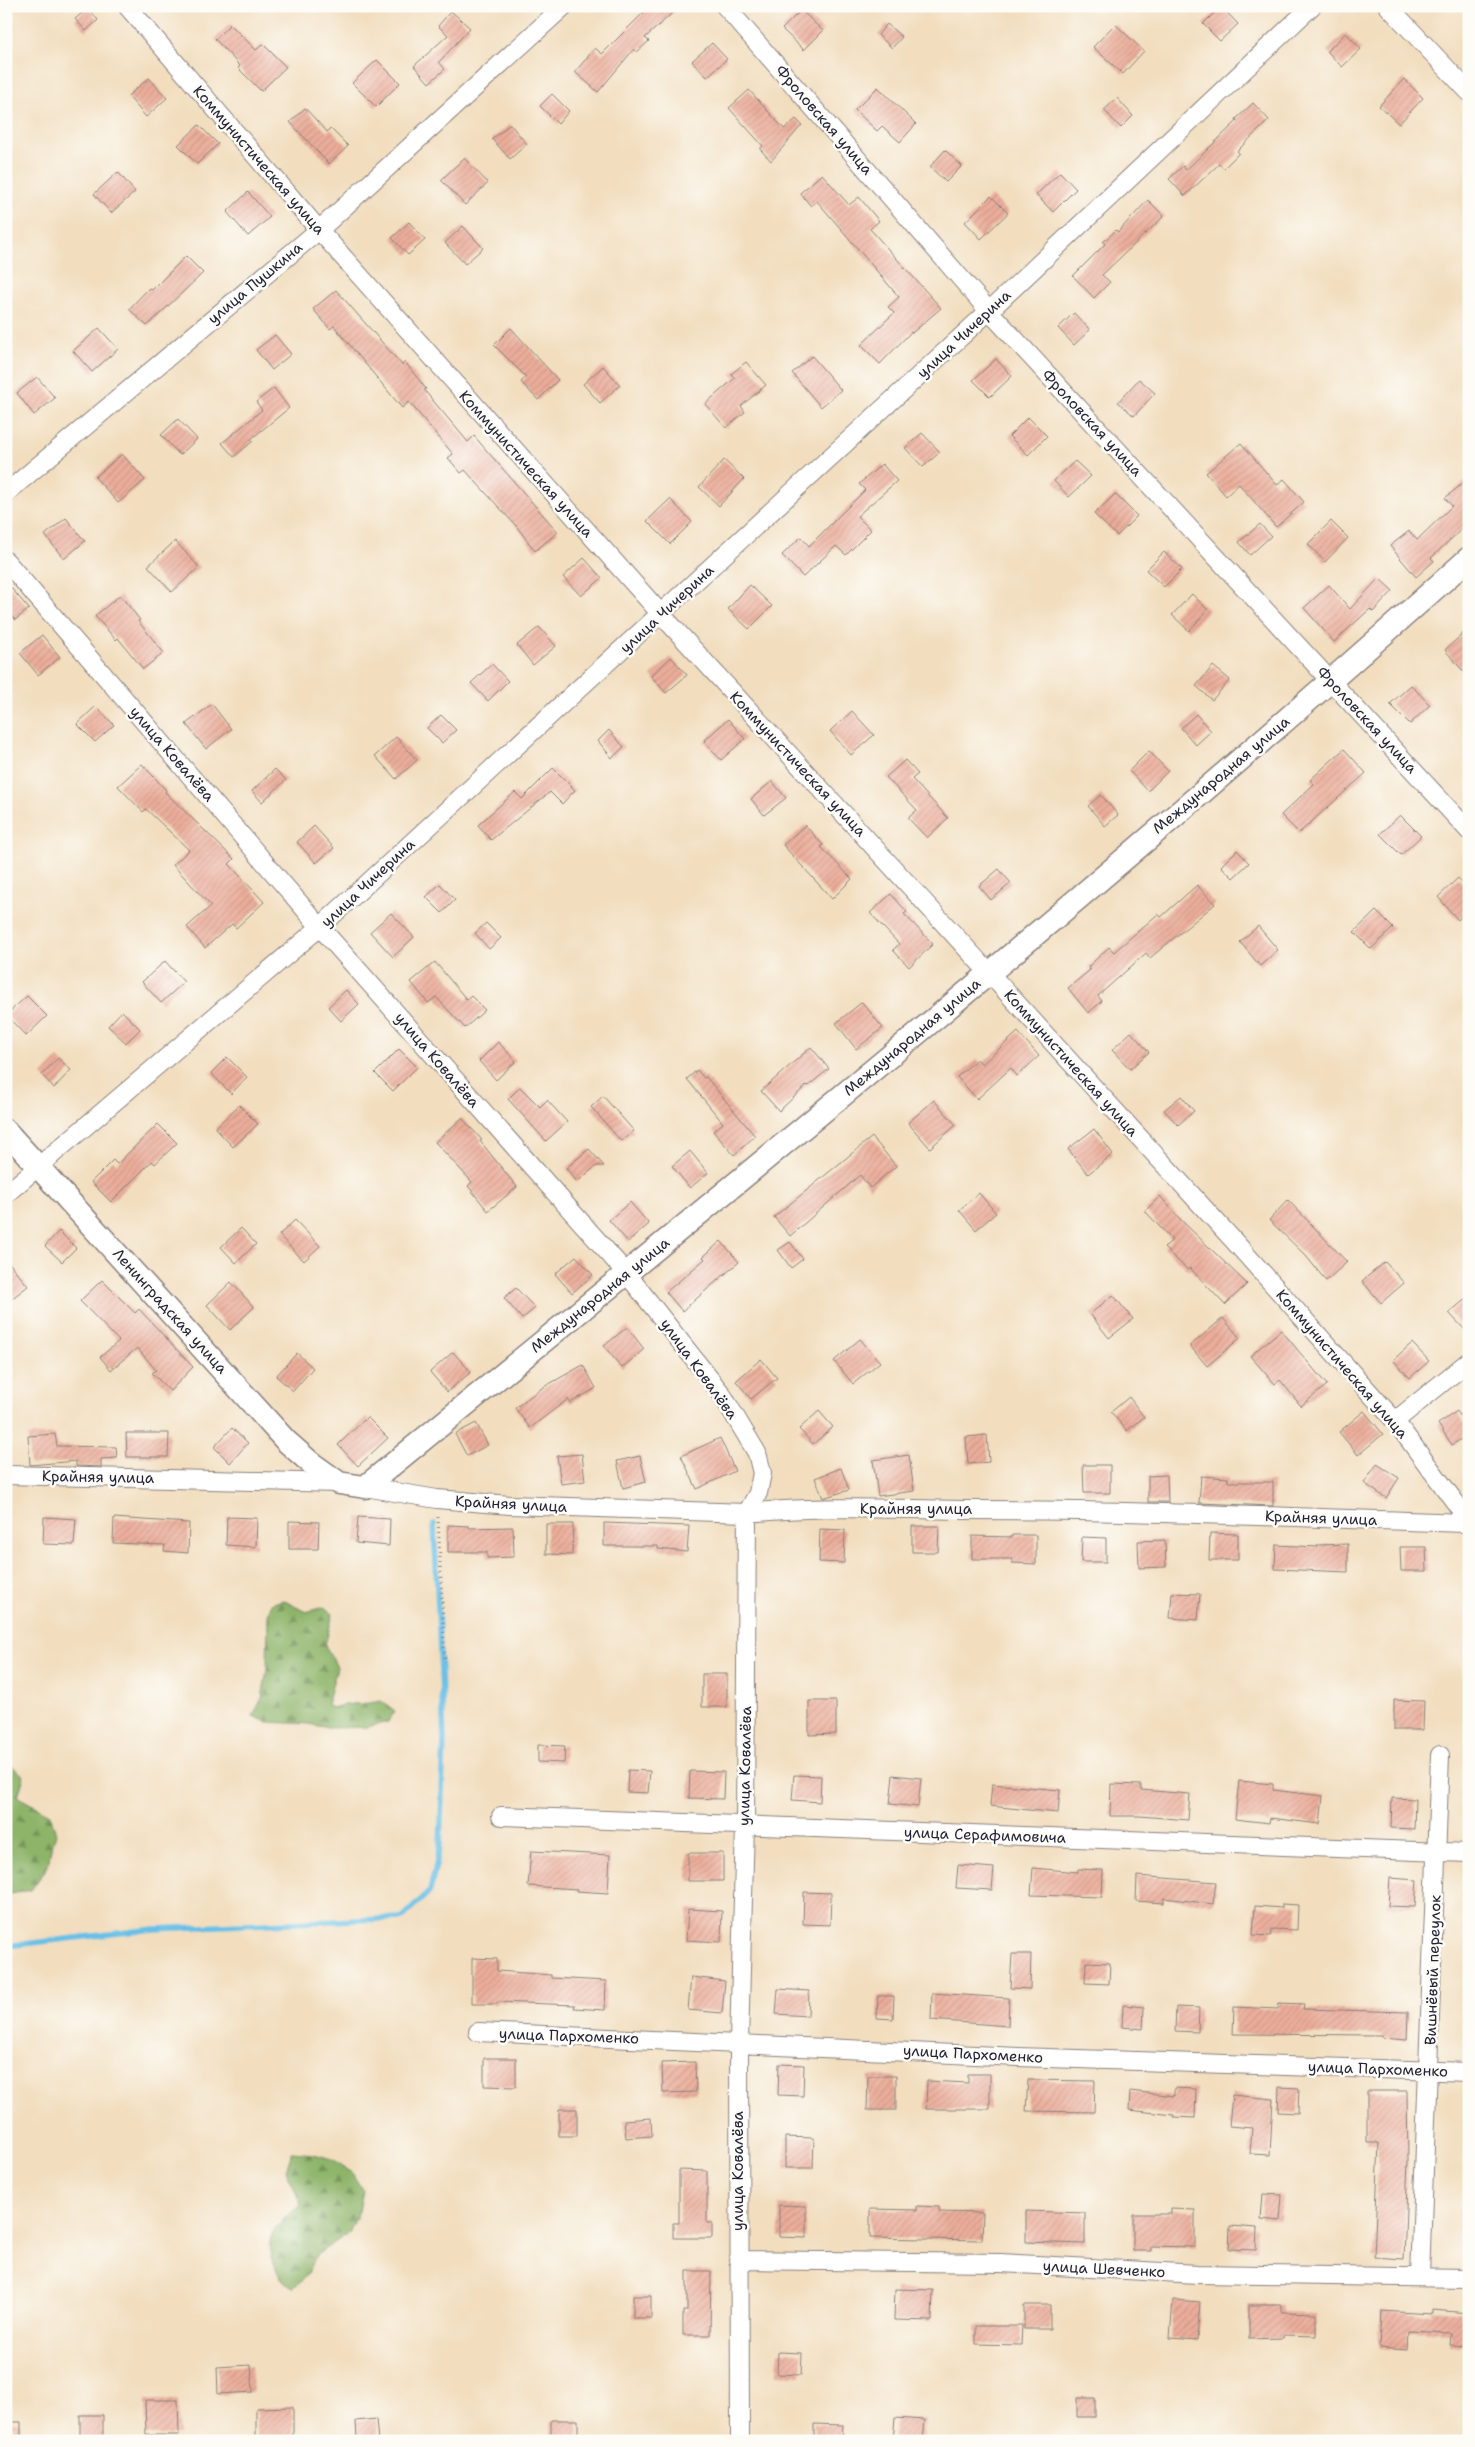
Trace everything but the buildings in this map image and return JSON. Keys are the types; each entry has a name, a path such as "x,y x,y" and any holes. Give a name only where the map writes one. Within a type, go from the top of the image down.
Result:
{"street":[{"name":"Коммунистическая улица","path":"127,6 319,230 661,614 989,972 1395,1421 1469,1522"},
{"name":"улица Пушкина","path":"6,493 319,230 564,6"},
{"name":"Фроловская улица","path":"725,6 989,311 1469,831"},
{"name":"улица Чичерина","path":"6,1194 41,1167 320,927 989,311 1312,6"},
{"path":"1388,6 1469,92"},
{"name":"Международная улица","path":"365,1487 626,1274 989,972 1331,682 1469,558"},
{"name":"улица Ковалёва","path":"6,561 320,927 626,1274 720,1393 758,1453 762,1474 758,1493 747,1513 745,1825 739,2043 738,2260 740,2441"},
{"name":"Ленинградская улица","path":"6,1131 41,1167 286,1441 311,1463 339,1483"},
{"path":"1395,1421 1469,1360"},
{"name":"Крайняя улица","path":"6,1475 339,1483"},
{"path":"339,1483 365,1487"},
{"name":"Крайняя улица","path":"365,1487 437,1499 510,1505 747,1513 794,1510 1014,1510 1469,1522"},
{"name":"Вишнёвый переулок","path":"1420,2276 1430,2071 1440,1755"},
{"name":"улица Серафимовича","path":"501,1816 1469,1853"},
{"name":"улица Пархоменко","path":"478,2032 1018,2057 1469,2072"},
{"name":"улица Шевченко","path":"738,2260 1000,2263 1198,2274 1469,2278"}],"path":[{"path":"437,1499 445,1662"}],"green space":[{"path":"283,1600 306,1612 324,1607 333,1614 325,1645 337,1667 327,1705 332,1708 381,1701 395,1711 388,1722 367,1727 329,1728 309,1724 267,1722 253,1716 262,1698 267,1670 268,1616 271,1604"},
{"path":"6,1761 24,1776 18,1797 50,1814 56,1834 48,1866 31,1890 6,1895"},
{"path":"292,2152 314,2154 335,2160 352,2173 363,2191 359,2211 349,2233 316,2255 308,2274 293,2288 287,2284 277,2271 273,2263 270,2247 270,2239 275,2229 301,2204 286,2170"}],"waterway":[{"path":"6,1946 154,1929 402,1918 430,1891 440,1847 444,1739 434,1524"}]}
